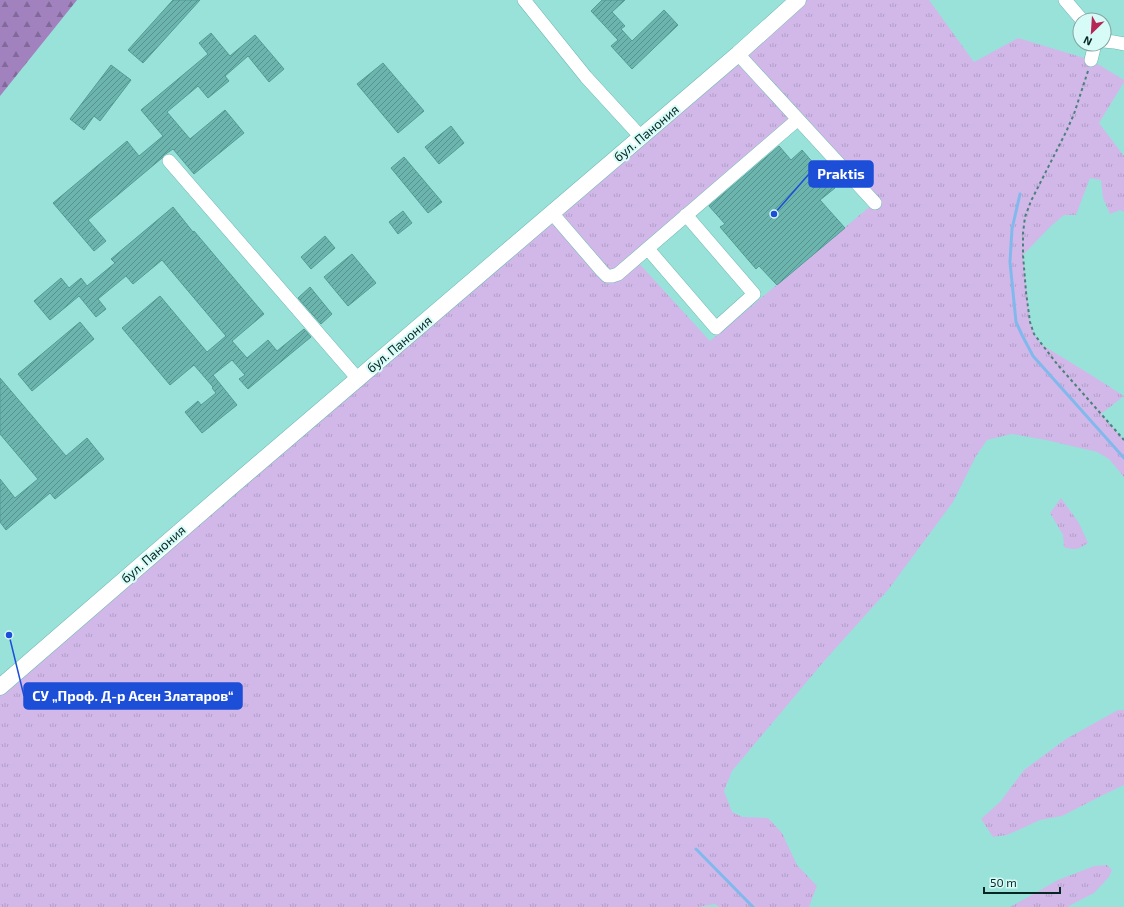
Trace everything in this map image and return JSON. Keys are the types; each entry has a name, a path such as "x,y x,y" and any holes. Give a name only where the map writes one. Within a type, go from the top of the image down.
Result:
{"main road":[{"name":"бул. Панония","path":"0,687 641,138 798,0"}],"street":[{"path":"524,0 586,77 641,138"},
{"path":"1065,0 1075,12"},
{"path":"1112,42 1124,44"},
{"path":"1091,60 1093,52"},
{"path":"738,54 797,120 875,203"},
{"path":"552,214 606,276 618,274 797,120"},
{"path":"169,161 358,379"},
{"path":"648,249 716,328 754,294 686,215"}],"path":[{"path":"1091,60 1069,126 1025,217 1023,233 1023,262 1030,322 1034,334 1057,364 1124,440"}],"green space":[{"path":"0,0 77,0 0,96"},
{"path":"798,0 929,0 974,62 1018,38 1091,60 1124,80 1099,123 1124,156 1124,212 1120,210 1110,214 1103,198 1101,180 1090,178 1076,215 1064,215 1051,226 1023,255 1030,322 1034,334 1042,345 1124,396 1101,414 1124,440 1124,477 1109,459 1097,452 1012,434 987,440 976,456 953,502 888,590 825,660 732,771 724,791 732,812 743,817 768,818 782,833 797,865 817,886 809,907 719,907 715,904 698,907 0,907 0,687","holes":["797,120 874,203 710,341 635,259"]},
{"path":"1061,498 1079,523 1088,543 1079,548 1071,549 1064,547 1063,535 1050,513"},
{"path":"1118,710 1124,710 1124,785 1062,816 1040,820 1007,835 993,837 981,819 1000,802 1024,770 1066,739"},
{"path":"1107,865 1112,870 1109,877 1094,893 1067,907 1010,907 1058,880 1094,866"}],"building":[{"path":"173,0 200,0 143,63 128,50"},
{"path":"602,0 625,0 612,12 625,26 621,29 632,41 664,10 678,25 632,69 611,46 618,40 591,11"},
{"path":"211,33 230,56 255,35 284,69 269,82 248,56 225,76 229,81 208,98 198,86 167,112 190,139 225,110 244,133 194,174 173,149 164,155 88,220 106,241 94,251 53,203 127,141 139,156 163,136 141,110 208,54 199,43"},
{"path":"383,63 424,111 398,133 357,84"},
{"path":"111,65 131,80 100,121 94,116 84,130 70,119"},
{"path":"451,126 464,143 439,164 425,147"},
{"path":"779,146 791,160 802,150 835,188 820,200 845,228 777,285 759,266 756,269 720,227 725,224 709,206"},
{"path":"404,157 442,202 428,213 391,168"},
{"path":"173,207 264,314 232,341 247,358 268,340 277,351 304,329 311,337 248,389 239,379 245,375 232,360 213,375 237,405 202,433 185,412 198,401 201,405 216,393 212,388 213,387 194,365 170,385 122,328 160,296 207,352 226,336 162,260 133,284 126,276 98,299 106,309 96,317 79,296 50,320 34,301 61,278 69,288 81,278 87,286 115,263 111,259"},
{"path":"403,211 412,223 398,234 389,222"},
{"path":"325,236 335,248 311,269 301,257"},
{"path":"352,254 376,283 348,306 324,277"},
{"path":"310,287 332,314 321,324 298,298"},
{"path":"80,322 94,339 32,391 18,374"},
{"path":"0,378 66,456 87,438 104,459 55,499 50,493 6,530 0,522 0,479 15,498 38,479 0,434"}],"waterway":[{"path":"1020,194 1012,229 1010,262 1016,322 1033,356 1124,458"},
{"path":"696,849 753,907"}],"place":[{"name":"Praktis","path":"774,214"},
{"name":"СУ „Проф. Д-р Асен Златаров“","path":"9,635"}]}
